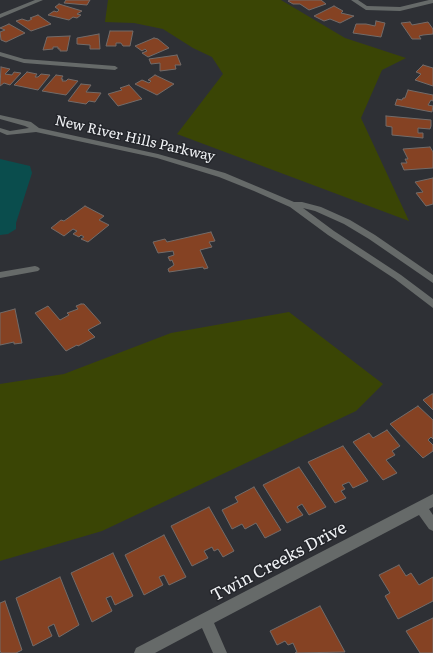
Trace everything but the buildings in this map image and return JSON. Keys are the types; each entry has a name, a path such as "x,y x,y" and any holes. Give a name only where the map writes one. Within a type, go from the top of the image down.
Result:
{"street":[{"path":"0,16 40,0"},
{"path":"354,0 366,8 400,9 433,1"},
{"path":"0,54 24,60 115,68"},
{"name":"New River Hills Parkway","path":"0,117 28,124 36,130"},
{"name":"New River Hills Parkway","path":"0,130 10,133 36,130 190,165 222,175 293,205 331,233 398,277 433,304"},
{"name":"New River Hills Parkway","path":"293,205 302,204 318,209 347,222 390,249 433,280"},
{"path":"0,274 35,269"},
{"name":"Twin Creeks Drive","path":"141,653 206,621 421,508 433,500"},
{"path":"421,508 433,526"},
{"path":"206,621 220,653"}],"green space":[{"path":"108,0 281,0 345,38 406,58 382,70 361,118 409,221 177,134 223,74 212,57 193,48 163,29 134,23 105,22"},
{"path":"289,312 383,384 356,411 102,531 0,561 0,384 64,374 171,333"}],"water":[{"path":"0,159 30,166 32,173 16,223 16,229 8,234 0,235"}]}
